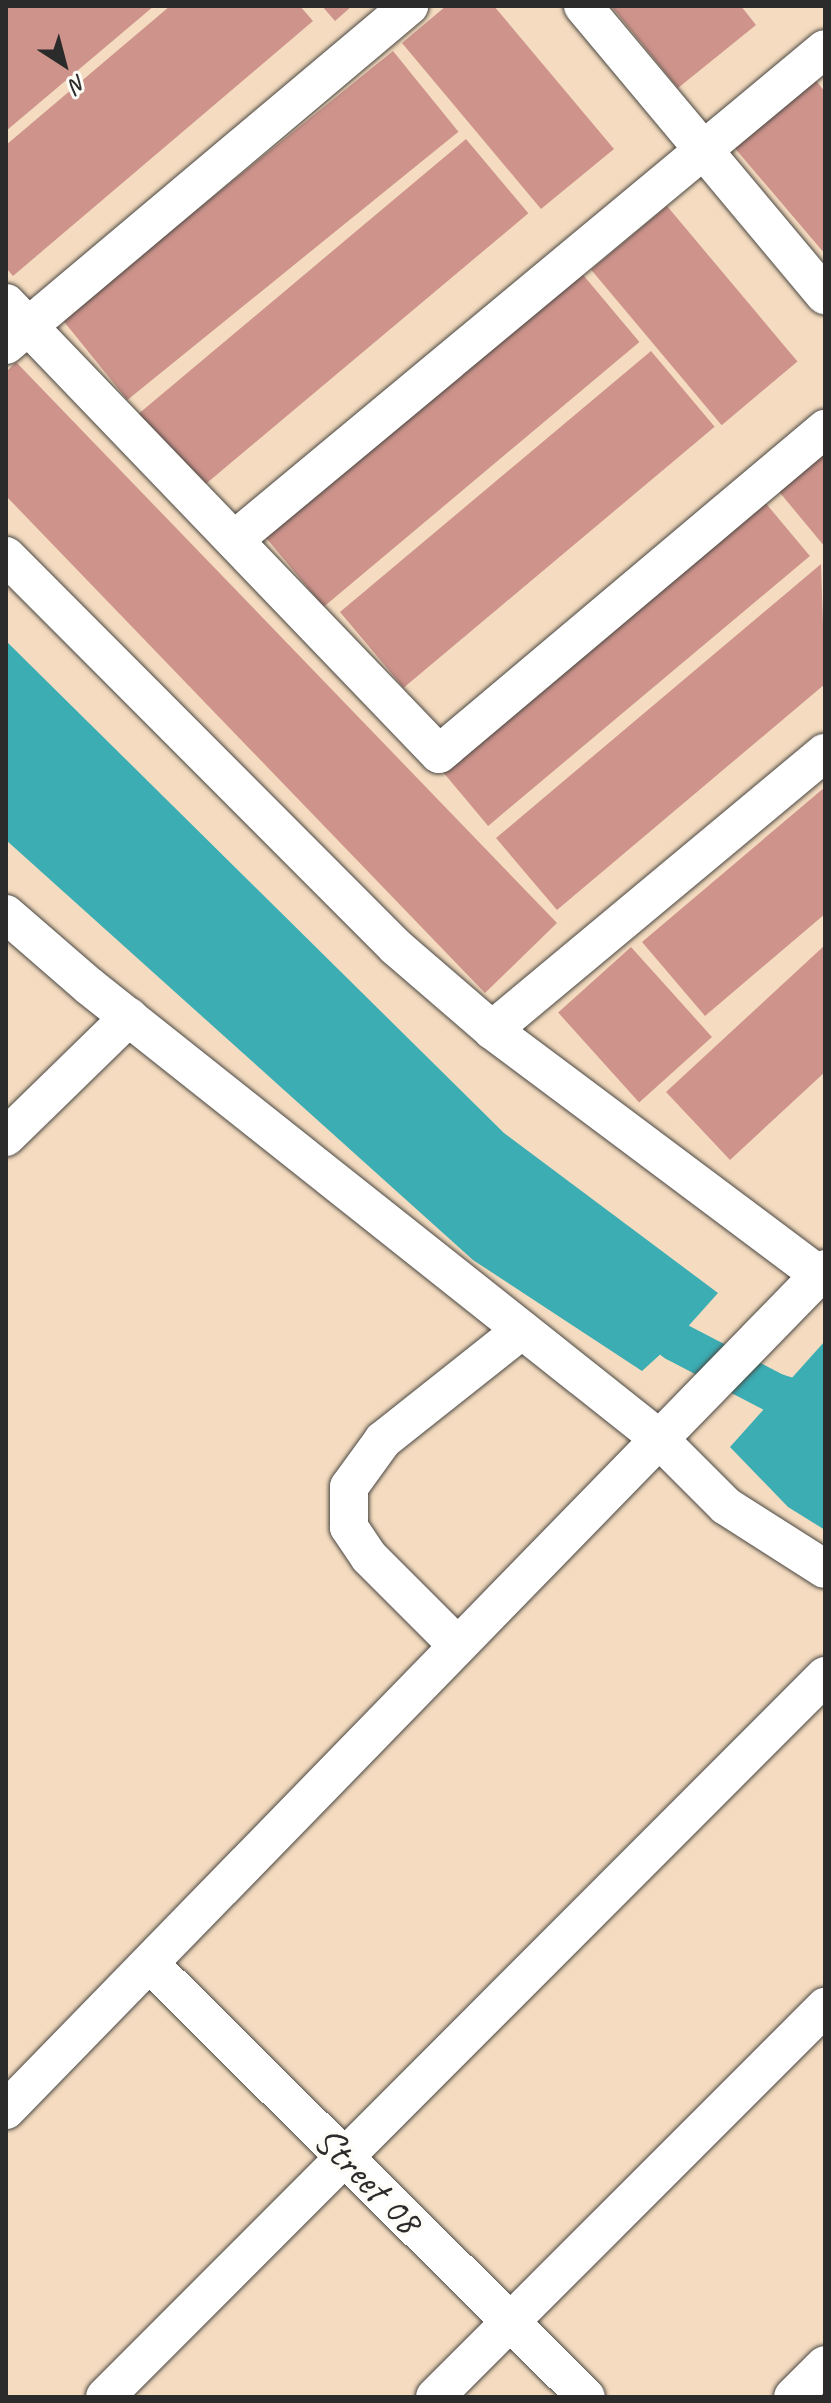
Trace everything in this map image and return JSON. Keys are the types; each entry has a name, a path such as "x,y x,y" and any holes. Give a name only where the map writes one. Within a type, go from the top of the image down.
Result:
{"street":[{"path":"409,6 13,325 234,540 439,754 825,429"},
{"path":"583,6 825,295"},
{"path":"234,540 825,49"},
{"path":"6,556 396,947 492,1030 823,1274 692,1399 6,2110"},
{"path":"492,1030 825,753"},
{"path":"6,914 129,1017 656,1436 726,1506 825,1569"},
{"path":"6,1137 129,1017"},
{"path":"456,1644 369,1557 349,1527 349,1487 383,1440 522,1330"},
{"path":"105,2397 825,1676"},
{"name":"Street 08","path":"150,1964 586,2397"},
{"path":"435,2397 825,2007"},
{"path":"793,2397 825,2365"}],"water":[{"path":"6,641 504,1133 718,1293 675,1341 642,1371 473,1260 6,840"},
{"path":"825,1341 825,1530 788,1507 730,1447"}],"building":[{"path":"6,6 154,6 6,131"},
{"path":"170,6 300,6 313,21 13,276 6,268 6,145"},
{"path":"322,6 352,6 335,21"},
{"path":"446,6 494,6 614,149 541,209 402,43"},
{"path":"611,6 741,6 756,25 678,88"},
{"path":"393,51 458,132 127,400 62,319"},
{"path":"814,78 825,92 825,254 733,146"},
{"path":"466,139 528,213 201,488 139,413"},
{"path":"667,206 797,362 722,425 591,270"},
{"path":"579,270 639,342 324,607 263,535"},
{"path":"651,351 715,427 404,688 340,612"},
{"path":"16,362 557,923 485,993 6,496 6,372"},
{"path":"825,446 825,547 776,488"},
{"path":"763,500 810,556 488,826 441,770"},
{"path":"821,564 825,684 557,910 496,838"},
{"path":"825,787 825,914 705,1016 642,942"},
{"path":"825,945 825,1072 730,1160 666,1092"},
{"path":"631,947 712,1037 639,1102 558,1013"}],"waterway":[{"path":"635,1304 675,1341 775,1393 825,1409"}]}
